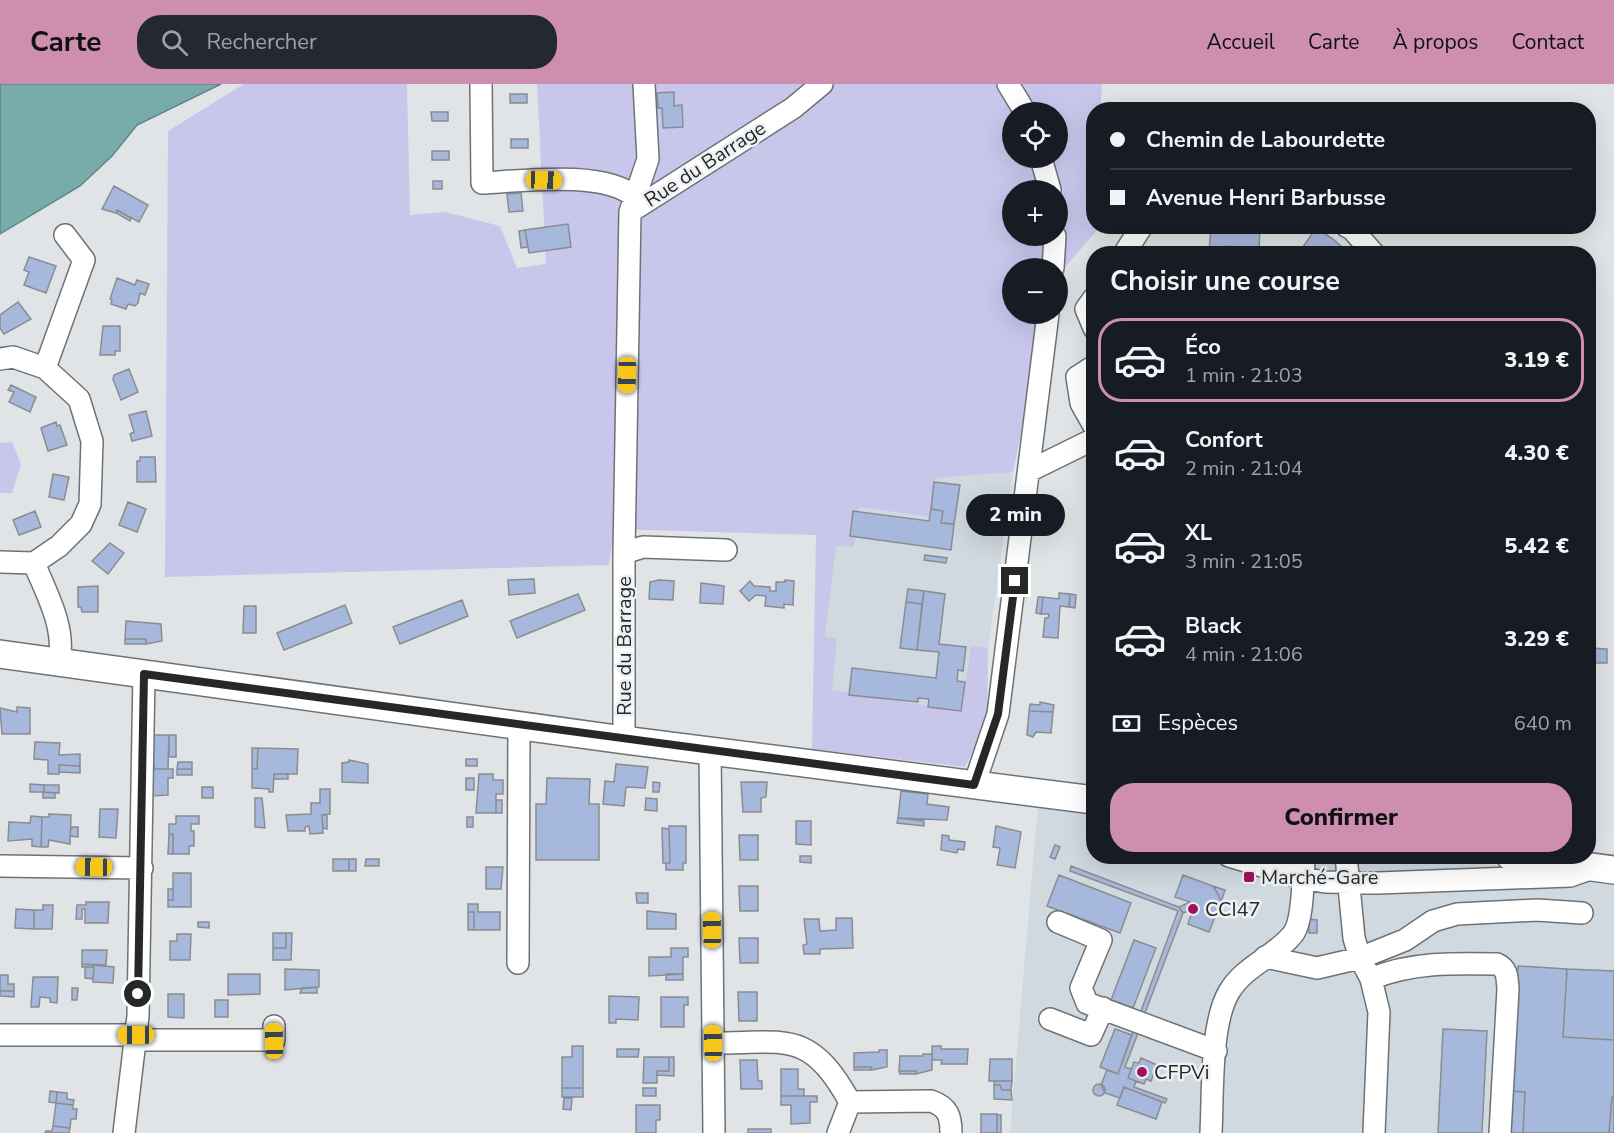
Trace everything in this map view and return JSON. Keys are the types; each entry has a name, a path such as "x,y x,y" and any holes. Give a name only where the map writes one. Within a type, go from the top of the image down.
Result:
{"main road":[{"path":"0,654 624,740 1086,799"},
{"path":"1567,864 1602,869"}],"street":[{"path":"481,84 482,183 544,180 610,184 625,189 633,204"},
{"path":"633,204 648,159 644,84"},
{"name":"Rue du Barrage","path":"624,740 624,553 633,204 793,108 822,84"},
{"path":"1008,84 1019,102"},
{"path":"1356,234 1367,246"},
{"path":"45,368 84,260 65,235"},
{"path":"974,785 998,714 1047,324"},
{"path":"0,359 13,357 45,368 79,399 92,441 90,504 81,524 59,546 34,563 0,562"},
{"path":"1086,371 1077,377 1082,403 1086,411"},
{"path":"1029,471 1086,443"},
{"name":"Rue du Barrage","path":"624,553 643,547 726,550"},
{"path":"34,563 61,639 59,661"},
{"path":"124,1133 135,1038 142,868 144,674"},
{"path":"518,963 519,725"},
{"path":"710,750 714,1133"},
{"path":"1256,864 1302,878 1347,883 1570,876 1602,869"},
{"path":"1211,1133 1219,1018 1229,993 1240,977 1294,933 1298,922 1303,864"},
{"path":"1346,864 1354,938 1360,958 1371,979 1379,1011 1374,1133"},
{"path":"0,866 142,868"},
{"path":"1265,957 1317,968 1360,958 1405,940 1432,921 1457,914 1537,910 1582,913"},
{"path":"1058,922 1101,940 1082,988 1087,1003 1216,1051"},
{"path":"1371,979 1386,972 1434,964 1497,964 1503,966 1508,989 1500,1133"},
{"path":"1050,1019 1091,1035 1103,1008"},
{"path":"0,1035 274,1041 274,1026"},
{"path":"713,1043 794,1043 813,1053 835,1075 850,1102"},
{"path":"850,1102 931,1101 942,1105 947,1111 951,1119 951,1133"},
{"path":"838,1133 850,1102"}],"shaded area":[{"path":"0,84 221,84 137,125 112,156 80,186 0,234"},
{"path":"244,84 407,84 410,215 445,212 500,226 517,268 546,264 537,84 1102,84 1101,102 1086,102 1086,234 1094,234 1068,264 1068,258 1002,258 1002,324 1043,324 1013,472 935,478 930,517 859,507 854,547 836,546 825,636 837,638 832,690 961,711 971,646 988,648 987,724 965,767 812,749 816,535 614,529 609,565 165,577 168,131"},
{"path":"12,442 21,464 12,493 0,493 0,443"},
{"path":"971,472 1013,472 988,648 971,646 961,711 831,690 837,638 825,636 836,546 854,547 859,507 929,517 935,478"},
{"path":"1038,804 1086,811 1086,864 1482,864 1614,882 1614,1133 1010,1133"}],"building":[{"path":"674,92 674,106 682,105 683,127 663,128 662,108 658,108 657,93"},
{"path":"510,94 527,94 527,103 510,103"},
{"path":"431,112 448,112 448,121 432,121"},
{"path":"511,139 528,139 528,148 511,148"},
{"path":"432,151 449,151 449,160 432,160"},
{"path":"433,181 442,181 442,189 433,189"},
{"path":"114,186 148,205 139,222 117,210 116,213 102,209"},
{"path":"521,193 523,211 509,212 507,194"},
{"path":"117,210 131,218 130,221 116,213"},
{"path":"568,224 571,247 529,253 525,230"},
{"path":"525,230 528,247 521,248 519,231"},
{"path":"1210,234 1260,234 1259,246 1210,246"},
{"path":"1312,234 1325,234 1341,246 1304,246"},
{"path":"29,257 56,266 46,293 24,285 29,272 24,270"},
{"path":"117,278 135,285 137,280 149,284 145,295 140,293 135,306 128,304 126,309 111,304 110,299"},
{"path":"18,302 31,319 4,334 0,328 0,315"},
{"path":"103,326 120,326 120,351 115,351 115,355 100,355"},
{"path":"129,369 138,392 121,400 113,379 114,375"},
{"path":"11,385 36,397 30,412 9,402 14,392 8,390"},
{"path":"146,411 152,436 132,441 130,434 134,432 129,415"},
{"path":"56,422 57,426 60,425 67,445 48,451 41,428"},
{"path":"140,457 155,457 156,482 137,482 137,461 140,461"},
{"path":"53,474 69,477 64,500 49,497"},
{"path":"934,482 960,485 954,524 941,523 943,511 931,509"},
{"path":"128,502 146,509 137,532 119,525"},
{"path":"931,509 943,511 941,523 954,524 951,550 850,536 853,511 929,521"},
{"path":"35,511 41,527 19,535 13,520"},
{"path":"110,543 124,553 108,574 92,561"},
{"path":"925,555 947,558 946,563 924,560"},
{"path":"534,579 535,593 509,595 508,580"},
{"path":"785,580 794,581 793,605 784,604 784,608 765,606 766,596 756,595 749,601 740,591 750,581 754,586 770,587 770,591 776,591 776,582 785,582"},
{"path":"674,581 673,600 649,599 650,582"},
{"path":"701,583 724,586 723,604 700,603"},
{"path":"98,586 98,612 82,612 81,607 78,607 78,587"},
{"path":"908,589 924,591 922,604 906,602"},
{"path":"924,591 945,594 939,644 966,647 963,671 958,670 957,681 965,682 961,711 928,707 929,699 918,698 918,702 849,695 852,668 936,678 939,652 917,650"},
{"path":"1059,593 1070,594 1069,607 1060,606 1058,638 1043,637 1045,618 1048,618 1049,614 1041,614 1043,597 1059,599"},
{"path":"578,594 585,610 517,638 510,621"},
{"path":"1070,594 1076,595 1075,608 1069,607"},
{"path":"1038,597 1043,597 1041,614 1036,613"},
{"path":"462,600 468,616 400,644 393,627"},
{"path":"906,602 922,604 917,650 900,648"},
{"path":"345,605 352,623 284,650 277,633"},
{"path":"244,606 256,606 256,633 243,633"},
{"path":"126,621 161,624 162,641 146,644 146,639 125,639"},
{"path":"125,639 146,639 146,644 125,644"},
{"path":"1596,648 1607,649 1607,663 1596,663"},
{"path":"1040,702 1054,705 1053,712 1029,711 1030,704 1040,705"},
{"path":"17,707 30,708 30,734 2,734 0,708 17,712"},
{"path":"1029,711 1053,712 1051,733 1036,732 1033,737 1027,735"},
{"path":"151,735 169,735 168,769 154,769"},
{"path":"169,735 176,735 176,757 169,757"},
{"path":"35,742 60,743 59,755 80,754 80,766 59,765 59,774 48,774 48,760 34,759"},
{"path":"252,748 258,748 257,769 252,769"},
{"path":"258,748 298,749 297,774 274,774 273,792 269,792 269,789 252,788 252,769 257,769"},
{"path":"466,759 477,759 477,766 466,766"},
{"path":"349,760 368,764 368,783 342,782 342,763 349,762"},
{"path":"178,762 192,762 192,769 177,769"},
{"path":"616,764 648,767 645,788 626,787 624,806 603,804 605,781 614,782"},
{"path":"59,765 80,766 80,773 59,772"},
{"path":"151,769 173,769 173,778 168,778 168,795 151,796"},
{"path":"177,769 192,769 192,775 177,775"},
{"path":"274,774 288,774 288,779 274,779"},
{"path":"479,774 493,774 493,780 503,780 503,794 496,794 496,813 476,813"},
{"path":"466,778 474,778 474,790 466,790"},
{"path":"547,778 590,779 589,804 599,804 599,860 536,860 536,804 546,804"},
{"path":"653,782 660,783 659,792 653,792"},
{"path":"741,782 767,782 766,797 761,798 761,812 743,812"},
{"path":"30,784 44,785 44,792 30,792"},
{"path":"44,785 59,785 59,793 44,792"},
{"path":"202,787 213,787 213,798 202,798"},
{"path":"320,789 330,789 330,814 322,815 323,833 310,834 309,826 305,827 305,831 288,831 286,815 311,814 311,803 320,803"},
{"path":"901,791 928,794 927,804 949,807 947,820 898,818"},
{"path":"43,792 55,793 55,798 43,798"},
{"path":"255,798 262,798 265,828 255,827"},
{"path":"646,798 657,799 657,811 645,810"},
{"path":"496,800 502,800 502,813 496,813"},
{"path":"100,809 118,809 116,838 99,837"},
{"path":"49,814 71,815 70,844 49,840 48,847 41,847 42,817 49,817"},
{"path":"322,815 327,815 327,829 323,828"},
{"path":"31,816 42,817 41,847 32,846 32,839 8,841 9,822 30,823"},
{"path":"176,816 199,816 199,824 191,824 191,831 194,831 194,846 189,846 189,854 173,854 173,834 169,834 169,824 176,824"},
{"path":"467,817 473,817 473,827 467,827"},
{"path":"898,818 924,821 924,826 897,823"},
{"path":"796,821 811,821 811,845 796,844"},
{"path":"669,826 686,826 686,863 683,863 683,870 666,870 666,863 670,863"},
{"path":"996,826 1021,832 1015,868 997,865 1000,848 993,847"},
{"path":"71,827 78,827 78,837 70,836"},
{"path":"662,828 669,829 670,863 663,863"},
{"path":"169,834 173,834 173,854 168,854"},
{"path":"739,835 758,835 758,860 740,860"},
{"path":"942,835 949,836 949,840 965,842 964,850 958,849 957,853 941,850"},
{"path":"1055,845 1060,847 1055,859 1050,857"},
{"path":"800,856 811,856 811,863 800,862"},
{"path":"333,859 349,859 349,871 333,871"},
{"path":"349,859 356,859 356,871 349,871"},
{"path":"366,859 379,859 379,866 365,866"},
{"path":"1071,866 1179,907 1183,913 1145,1013 1141,1011 1178,911 1070,871"},
{"path":"486,867 503,867 501,889 486,889"},
{"path":"173,873 191,873 191,907 168,907 168,900 173,900"},
{"path":"1059,875 1131,903 1120,933 1047,906"},
{"path":"1183,875 1213,886 1218,894 1221,902 1209,932 1188,924 1193,909 1190,902 1175,897"},
{"path":"739,886 758,886 758,911 740,911"},
{"path":"1213,886 1225,890 1221,902 1218,894"},
{"path":"168,889 173,889 173,900 168,900"},
{"path":"636,893 648,893 648,903 637,903"},
{"path":"86,902 109,902 108,923 85,923 85,909 82,909 82,919 76,919 77,905 86,905"},
{"path":"1190,902 1193,909 1183,913 1179,907"},
{"path":"468,904 478,904 478,912 500,912 500,930 474,930 474,912 468,912"},
{"path":"43,905 53,905 52,929 34,929 34,910 43,910"},
{"path":"16,909 34,910 34,929 15,928"},
{"path":"647,911 676,914 676,929 647,929"},
{"path":"468,912 474,912 474,930 468,930"},
{"path":"836,918 852,918 853,948 820,949 820,954 804,954 803,945 807,944 804,919 819,919 820,931 836,930"},
{"path":"1309,919 1317,920 1317,933 1309,933"},
{"path":"198,922 209,922 209,928 198,927"},
{"path":"273,933 286,933 286,948 273,948"},
{"path":"286,933 292,933 291,960 273,960 273,948 286,948"},
{"path":"177,934 191,934 190,960 170,960 170,941 177,941"},
{"path":"739,938 758,938 758,963 740,963"},
{"path":"1134,940 1156,948 1133,1008 1111,1000"},
{"path":"671,948 688,948 688,957 683,957 683,974 649,976 649,957 671,957"},
{"path":"82,950 107,950 106,965 82,964"},
{"path":"82,964 114,967 113,983 93,982 94,967 82,967"},
{"path":"1518,966 1567,969 1563,1037 1614,1040 1614,1098 1612,1097 1609,1133 1523,1133 1525,1092 1511,1091"},
{"path":"85,967 94,967 93,979 85,978"},
{"path":"285,969 319,970 319,987 285,990"},
{"path":"1567,969 1614,971 1614,1040 1563,1037"},
{"path":"228,974 260,974 260,994 228,995"},
{"path":"666,974 683,974 683,980 666,980"},
{"path":"0,975 8,975 8,984 14,984 14,991 0,991"},
{"path":"33,977 58,977 57,1003 50,1002 50,998 40,997 39,1007 31,1007"},
{"path":"317,987 317,993 300,993 302,988"},
{"path":"72,988 78,988 77,1000 72,1000"},
{"path":"0,991 14,991 14,997 0,996"},
{"path":"738,992 757,992 757,1021 739,1021"},
{"path":"168,994 184,994 184,1018 168,1017"},
{"path":"609,996 639,997 638,1020 616,1019 616,1023 609,1023"},
{"path":"661,997 688,997 688,1005 684,1005 684,1027 661,1027"},
{"path":"215,1000 228,1000 228,1017 215,1017"},
{"path":"1115,1029 1132,1035 1118,1074 1100,1067"},
{"path":"1443,1029 1487,1031 1482,1133 1438,1133"},
{"path":"1133,1031 1138,1033 1125,1067 1131,1069 1128,1078 1136,1081 1134,1087 1167,1099 1165,1103 1124,1087 1120,1098 1105,1093 1101,1085 1107,1070 1118,1074"},
{"path":"572,1046 583,1046 583,1088 562,1088 562,1057 572,1057"},
{"path":"932,1046 941,1046 941,1049 968,1049 967,1064 941,1064 942,1060 932,1060"},
{"path":"617,1049 639,1049 638,1057 617,1057"},
{"path":"879,1050 887,1050 887,1067 871,1070 871,1067 854,1067 854,1053 879,1052"},
{"path":"923,1054 932,1054 932,1070 916,1074 916,1071 899,1071 900,1056 923,1056"},
{"path":"644,1057 669,1057 669,1071 657,1071 657,1083 643,1083"},
{"path":"669,1057 674,1057 674,1076 657,1075 657,1071 669,1071"},
{"path":"1141,1058 1157,1065 1151,1081 1146,1079 1144,1084 1128,1078 1134,1062 1139,1063"},
{"path":"990,1059 1012,1059 1012,1081 989,1081"},
{"path":"740,1060 757,1060 758,1081 762,1081 762,1089 741,1089"},
{"path":"854,1067 871,1067 871,1070 854,1070"},
{"path":"781,1069 798,1069 798,1089 804,1089 804,1096 781,1096"},
{"path":"899,1071 916,1071 916,1074 900,1074"},
{"path":"994,1081 1012,1081 1011,1090 1002,1090 1000,1085 994,1085"},
{"path":"1101,1084 1105,1090 1101,1096 1097,1096 1093,1088"},
{"path":"994,1085 1000,1085 1002,1090 1011,1090 1012,1100 994,1099"},
{"path":"1124,1087 1162,1102 1156,1119 1117,1105"},
{"path":"562,1088 583,1088 583,1097 562,1097"},
{"path":"643,1088 656,1088 656,1096 643,1096"},
{"path":"50,1091 57,1092 56,1103 49,1102"},
{"path":"1511,1091 1525,1092 1523,1133 1509,1133"},
{"path":"57,1092 67,1093 67,1099 74,1100 73,1105 56,1103"},
{"path":"781,1096 817,1096 817,1102 810,1102 810,1123 791,1124 791,1105 781,1105"},
{"path":"1612,1097 1614,1098 1614,1133 1609,1133"},
{"path":"564,1098 572,1098 571,1110 563,1109"},
{"path":"56,1103 73,1105 73,1109 77,1109 76,1119 71,1119 70,1128 53,1126"},
{"path":"636,1105 660,1105 660,1120 656,1120 656,1133 636,1133"},
{"path":"981,1114 997,1114 997,1133 981,1133"},
{"path":"997,1115 1001,1115 1001,1133 997,1133"},
{"path":"53,1126 70,1128 69,1133 45,1133 52,1131"},
{"path":"748,1129 771,1129 771,1133 748,1133"}],"place":[{"name":"Marché-Gare","path":"1249,877"},
{"name":"CCI47","path":"1193,909"},
{"name":"CFPVi","path":"1142,1072"}],"route":[{"path":"138,994 144,674 974,785 998,714 1015,581"}]}
